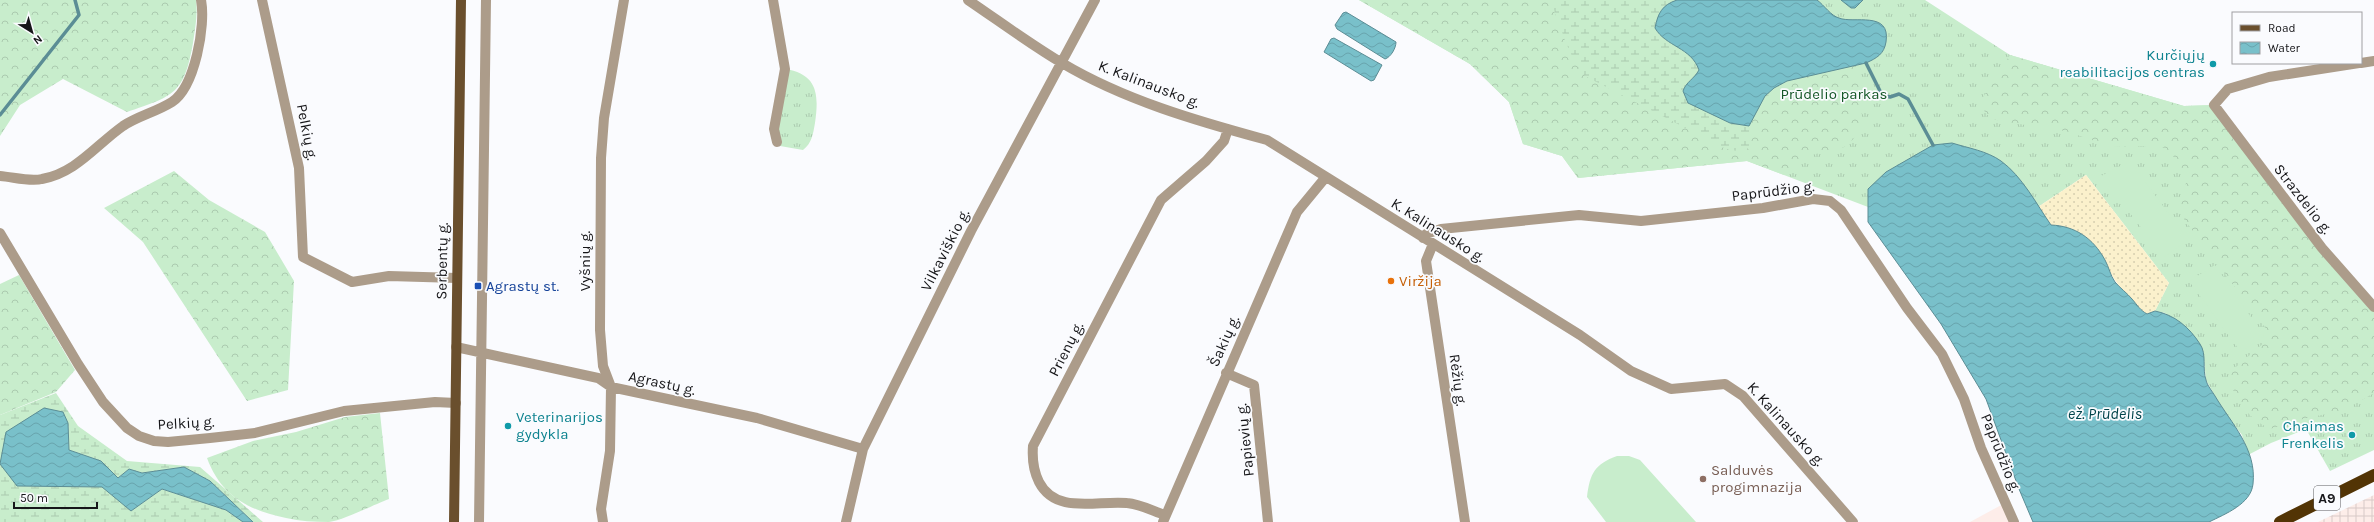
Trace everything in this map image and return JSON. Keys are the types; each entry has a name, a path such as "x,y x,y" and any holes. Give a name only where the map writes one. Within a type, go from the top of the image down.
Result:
{"highway":[{"name":"A9","path":"2280,522 2374,476"}],"main road":[{"name":"Serbentų g.","path":"454,522 461,0"}],"street":[{"path":"0,176 42,180 71,169 121,127 136,118 172,102 181,93 189,79 197,53 202,8 201,0"},
{"name":"Pelkių g.","path":"262,0 299,168 303,257 352,282 390,276 457,278"},
{"path":"479,522 486,0"},
{"name":"Vyšnių g.","path":"604,522 601,509 610,451 610,387 603,366 600,330 601,158 604,118 624,0"},
{"path":"773,0 785,69 774,129 777,142"},
{"name":"K. Kalinausko g.","path":"968,0 1062,64 1119,92 1228,129 1267,140 1324,178 1580,335 1631,370 1651,381 1671,389 1725,384 1736,391 1853,522"},
{"name":"Vilkaviškio g.","path":"846,522 863,449 971,231 1062,64 1094,0"},
{"path":"2362,63 2374,61"},
{"name":"Strazdelio g.","path":"2354,64 2269,77 2228,89 2214,105 2322,248 2374,307"},
{"name":"Prienų g.","path":"1164,518 1128,503 1072,504 1054,498 1041,484 1034,471 1033,446 1161,200 1206,161 1224,141 1228,129"},
{"name":"Šakių g.","path":"1164,518 1297,212 1324,178"},
{"name":"Paprūdžio g.","path":"1423,238 1426,234 1441,229 1579,215 1641,221 1763,208 1813,199 1830,202 1841,210 1907,308 1942,354 1964,399 1981,448 2014,522"},
{"name":"Pelkių g.","path":"0,233 78,364 103,402 122,423 140,436 154,441 168,442 203,439 255,433 344,411 435,402 456,403"},
{"name":"Rėžių g.","path":"1433,244 1426,261 1465,522"},
{"name":"Agrastų g.","path":"456,347 481,351 598,378 610,387 757,418 863,449"},
{"name":"Papievių g.","path":"1226,374 1254,385 1268,522"}],"shaded area":[{"path":"2374,495 2374,522 2318,522"},
{"path":"2005,503 2014,522 1970,522"}],"green space":[{"path":"0,0 196,0 195,32 186,73 181,83 166,97 127,112 63,79 20,105 0,136"},
{"name":"Prūdelio parkas","path":"1359,0 1925,0 2010,55 2184,106 2214,105 2374,307 2374,450 2330,471 2306,429 2271,443 2248,455 2242,435 2224,412 2206,380 2204,360 2165,313 2155,311 2169,283 2086,175 2038,207 2022,184 1868,189 1868,207 1747,161 1578,178 1562,156 1523,144 1509,102 1470,64"},
{"path":"1359,0 1550,0 1567,45 1643,105 1695,132 1752,138 1751,125 1755,114 1767,95 1777,87 1801,76 1855,65 1862,101 1860,124 1856,135 1849,143 1836,151 1814,154 1804,158 1784,175 1747,161 1578,178 1562,156 1523,144 1509,102 1470,64"},
{"path":"1550,0 1677,0 1664,8 1659,14 1655,28 1665,39 1690,56 1699,69 1695,77 1686,84 1688,102 1730,123 1749,126 1751,134 1750,146 1743,151 1724,148 1585,76 1573,59"},
{"path":"2010,55 2184,106 2214,105 2374,307 2374,393 2344,410 2294,421 2270,429 2248,413 2237,399 2229,373 2265,342 2268,337 2266,329 2181,215 2179,206 2186,183 2186,174 2174,157 2165,148 2156,146 2113,147 2065,131 2000,121 1990,118 1981,107 1982,99"},
{"path":"785,69 796,72 810,81 814,87 816,95 817,103 813,135 803,150 780,146 777,142"},
{"path":"2130,161 2188,240 2164,257 2101,176"},
{"path":"174,171 209,200 265,232 294,281 288,390 247,401 143,242 104,208"},
{"path":"2215,265 2264,336 2241,352 2189,281"},
{"path":"19,275 75,370 56,392 0,415 0,284"},
{"path":"56,393 78,426 127,461 200,467 263,522 253,522 210,481 184,467 142,473 129,469 118,478 101,461 69,450 68,423 17,486 103,487 131,511 162,489 226,510 243,522 0,522 0,415"},
{"path":"380,413 389,499 335,521 302,521 272,515 248,506 228,492 213,471 207,458 253,441 296,432 345,417"},
{"path":"1617,456 1629,456 1640,460 1696,522 1606,522 1587,497 1588,489 1595,470 1603,462"}],"sand":[{"path":"2086,175 2169,283 2155,311 2147,314 2142,311 2122,289 2110,272 2051,225 2038,207"}],"water":[{"path":"1677,0 1817,0 1836,17 1877,22 1883,26 1886,32 1886,42 1882,53 1866,63 1787,81 1774,88 1765,96 1749,126 1730,123 1688,103 1683,91 1686,85 1699,70 1690,56 1665,39 1655,28 1659,14 1664,7"},
{"path":"1841,0 1863,0 1855,8 1851,8"},
{"path":"1346,12 1396,42 1391,54 1385,59 1337,29 1335,25 1343,13"},
{"path":"1334,38 1382,65 1374,80 1371,81 1324,52 1331,39"},
{"name":"ež. Prūdelis","path":"1952,143 1984,152 2009,167 2035,200 2051,225 2068,228 2075,231 2095,245 2105,260 2115,282 2141,309 2147,314 2155,311 2169,315 2186,327 2196,338 2203,352 2207,384 2242,437 2251,459 2253,484 2251,491 2248,497 2236,508 2209,522 2033,522 2019,489 1986,399 1941,324 1868,222 1868,189 1886,172 1933,145"},
{"path":"44,408 63,412 68,423 69,450 101,461 118,478 129,469 142,473 184,467 210,481 253,522 243,522 226,510 162,489 131,511 102,487 17,486 0,464 6,432"}],"waterway":[{"path":"0,115 79,15 75,0"},
{"path":"1866,63 1882,95 1890,97 1899,94 1908,99 1933,145"}],"place":[{"name":"Kurčiųjų reabilitacijos centras","path":"2213,64"},
{"name":"Viržija","path":"1391,281"},
{"name":"Agrastų st.","path":"478,286"},
{"name":"Veterinarijos gydykla","path":"508,426"},
{"name":"Chaimas Frenkelis","path":"2352,435"},
{"name":"Salduvės progimnazija","path":"1703,479"}]}
